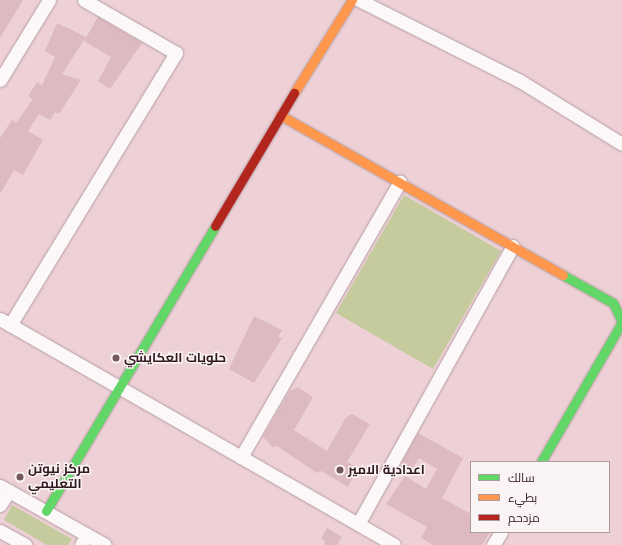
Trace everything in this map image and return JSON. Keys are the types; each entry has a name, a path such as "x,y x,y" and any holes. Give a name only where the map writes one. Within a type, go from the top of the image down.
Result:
{"street":[{"path":"0,80 50,0"},
{"path":"84,0 176,53 5,322 394,545"},
{"path":"46,511 117,386 280,115 352,0"},
{"path":"359,0 520,81 622,144"},
{"path":"280,115 613,303 622,322 542,461"},
{"path":"241,457 400,182"},
{"path":"358,524 513,246"},
{"path":"0,506 4,488 46,511 84,540 106,545"},
{"path":"0,531 25,545"},
{"path":"493,545 500,533"}],"green space":[{"path":"404,195 501,251 433,369 336,313"},
{"path":"12,505 72,539 68,545 47,545 4,520"}],"building":[{"path":"0,0 23,0 0,38"},
{"path":"98,17 142,43 110,89 98,81 111,57 84,41"},
{"path":"57,23 86,37 62,74 81,80 59,114 55,112 50,120 39,114 28,131 43,140 23,175 14,170 0,194 0,138 12,120 16,123 33,99 28,96 37,82 42,85 55,57 45,51"},
{"path":"254,316 282,330 278,337 282,338 254,383 229,369"},
{"path":"298,387 313,397 294,430 327,451 346,417 352,414 370,424 347,462 358,468 348,487 321,471 317,473 277,446 273,447 263,437 290,391"},
{"path":"418,433 463,458 442,498 470,513 470,533 489,533 482,545 433,545 421,538 427,527 386,504 405,476 426,489 437,469 419,458 410,472 400,466"},
{"path":"327,528 342,537 337,545 324,545 325,541 321,538"}],"traffic: fast":[{"path":"46,511 215,226"},
{"path":"542,461 622,322 613,303 563,275"}],"traffic: slow":[{"path":"294,93 352,0"},
{"path":"280,115 563,275"}],"traffic: jam":[{"path":"215,226 294,93"}],"place":[{"name":"حلويات العكايشي","path":"116,358"},
{"name":"اعدادية الامير","path":"340,470"},
{"name":"مركز نيوتن التعليمي","path":"20,477"}]}
